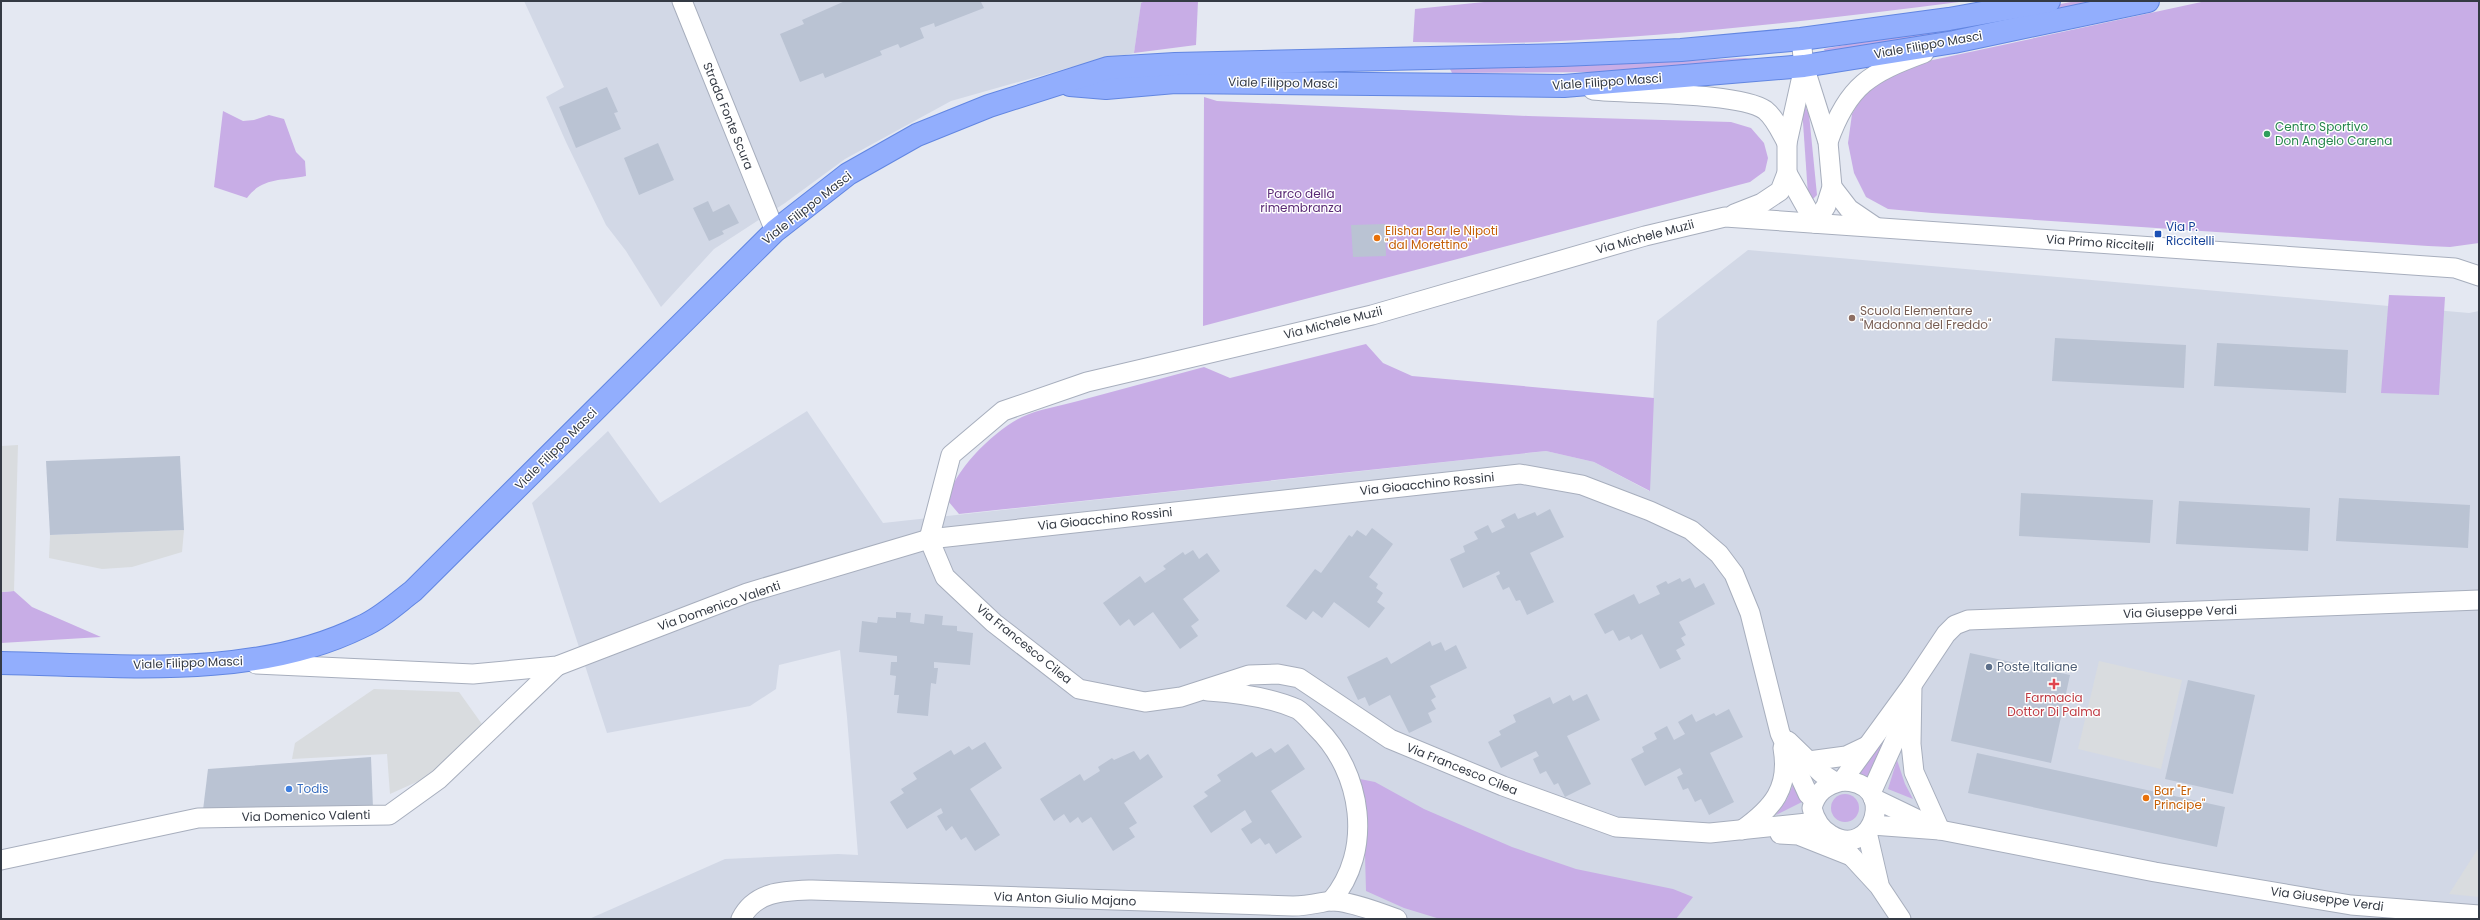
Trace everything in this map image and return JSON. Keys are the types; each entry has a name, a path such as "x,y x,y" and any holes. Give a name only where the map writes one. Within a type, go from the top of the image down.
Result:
{"main road":[{"name":"Viale Filippo Masci","path":"1,663 134,665 241,663 308,649 362,627 414,591 775,231 848,174 917,135 989,106 1059,85 1108,68 1174,64 1570,55 1681,50 1801,39 1949,19 2049,1"},
{"name":"Viale Filippo Masci","path":"1059,85 1106,88 1174,82 1564,86 1804,66 1954,42 2148,1"}],"street":[{"name":"Strada Fonte Scura","path":"682,1 775,231"},
{"path":"1801,39 1804,66 1828,142 1832,187 1826,206 1814,223 1788,173 1787,143 1804,66"},
{"path":"1828,142 1837,116 1856,90 1882,69 1954,42"},
{"path":"1564,86 1623,93 1717,98 1755,106 1764,110 1772,118 1787,143"},
{"path":"1725,217 1762,203 1780,191 1788,173"},
{"path":"1832,187 1849,210 1877,228"},
{"name":"Via Michele Muzii","path":"929,539 951,455 1003,411 1087,382 1372,315 1646,236 1725,217 1814,223"},
{"name":"Via Primo Riccitelli","path":"1814,223 2455,268 2479,276"},
{"name":"Via Gioacchino Rossini","path":"929,539 1520,474 1582,485 1691,530 1719,554 1734,574 1750,613 1780,733 1815,810"},
{"name":"Via Domenico Valenti","path":"241,663 473,674 558,666 747,593 929,539"},
{"name":"Via Francesco Cilea","path":"929,539 946,577 994,623 1079,689 1145,702 1181,696 1249,675 1278,674 1299,678 1390,739 1502,786 1616,828 1679,832 1741,831 1798,835 1851,856"},
{"name":"Via Giuseppe Verdi","path":"1838,781 1869,746 1946,634 1955,625 1968,620 2479,600"},
{"name":"Via Domenico Valenti","path":"1,860 198,818 389,815 439,778 558,666"},
{"path":"1912,685 1911,744 1914,772 1940,830"},
{"name":"Via Giuseppe Verdi","path":"1912,685 1895,740 1872,795 1940,830"},
{"name":"Via Francesco Cilea","path":"1199,690 1240,694 1298,710 1327,738 1347,771 1353,791 1358,844 1349,875 1331,901"},
{"path":"1780,733 1809,762 1838,781 1856,782 1872,795 1876,810 1869,828 1879,886"},
{"path":"1741,831 1765,814 1779,793 1785,760 1780,733"},
{"path":"1809,762 1846,756 1869,746"},
{"path":"1838,781 1820,792 1815,810 1834,837 1879,886 1902,919"},
{"name":"Via Francesco Cilea","path":"1741,831 1815,810"},
{"path":"1834,837 1850,839 1869,828"},
{"name":"Via Giuseppe Verdi","path":"1869,828 1940,830 2155,872 2351,905 2479,915"},
{"name":"Via Anton Giulio Majano","path":"741,919 754,902 765,896 780,891 1293,906 1313,906 1331,901 1368,908 1397,919"}],"shaded area":[{"path":"524,1 1145,1 1141,4 1134,53 1068,68 951,101 845,159 785,203 714,249 661,307 626,251 606,225 566,142 546,97 564,87"},
{"path":"1748,250 2469,313 2479,311 2479,919 589,919 725,859 838,854 858,855 840,650 779,665 776,689 750,706 607,733 532,503 608,431 660,503 807,411 883,523 1546,451 1594,462 1649,491 1657,321"},
{"path":"18,445 14,591 1,592 1,446"},
{"path":"184,530 182,552 132,567 102,569 49,558 50,535"},
{"path":"2099,661 2182,680 2161,769 2078,749"},
{"path":"374,689 459,692 484,727 430,776 390,794 387,754 292,759 295,743"},
{"path":"2479,847 2479,897 2449,894"}],"green space":[{"path":"1145,1 1198,1 1196,45 1134,53 1141,3"},
{"path":"1494,1 1967,1 1807,20 1647,36 1524,43 1413,42 1415,9"},
{"path":"2076,1 2116,1 1956,33 1825,52 1824,49"},
{"name":"Centro Sportivo Don Angelo Carena","path":"2206,1 2479,1 2479,243 2450,247 2428,246 1932,213 1888,209 1866,197 1854,173 1848,143 1852,114 1868,86 1891,69"},
{"path":"1745,58 1759,60 1609,72 1452,73 1448,65 1596,65"},
{"name":"Parco della rimembranza","path":"1204,97 1217,101 1528,116 1731,122 1751,128 1764,143 1768,158 1765,171 1750,182 1203,326"},
{"path":"1805,106 1809,114 1817,195 1813,199 1808,195 1802,108"},
{"path":"223,111 243,121 254,120 269,115 284,119 296,152 305,161 306,176 266,183 259,186 247,198 214,187"},
{"path":"2389,295 2445,297 2439,395 2381,393"},
{"path":"1366,344 1383,363 1412,376 1654,398 1650,491 1594,462 1546,451 959,514 948,501 957,477 976,453 1000,431 1011,423 1029,414 1204,367 1230,378"},
{"path":"14,591 32,607 101,637 1,643 1,592"},
{"path":"1881,741 1884,743 1869,781 1853,776"},
{"path":"1897,760 1905,784 1913,799 1888,789"},
{"path":"1355,778 1375,782 1424,809 1512,847 1576,869 1673,889 1693,897 1676,919 1440,919 1404,908 1366,891 1364,819"},
{"path":"1794,782 1804,801 1776,815 1787,799"},
{"path":"1845,794 1851,795 1855,798 1858,802 1858,814 1855,818 1851,821 1845,822 1839,821 1835,818 1832,814 1831,808 1832,802 1835,798 1839,795"}],"building":[{"path":"845,1 985,1 981,2 984,8 935,27 934,23 920,28 924,38 900,48 898,44 880,51 882,55 825,78 823,73 800,82 780,34 804,24 802,20"},
{"path":"607,87 618,112 614,113 621,129 576,148 559,107"},
{"path":"658,143 674,180 639,195 624,158"},
{"path":"708,201 713,212 729,204 739,223 722,231 724,234 709,241 693,208"},
{"path":"1385,224 1386,256 1353,257 1351,225"},
{"path":"2055,338 2186,345 2184,388 2052,381"},
{"path":"2217,343 2348,350 2346,393 2214,386"},
{"path":"180,456 184,530 50,535 46,461"},
{"path":"2021,493 2153,500 2150,543 2019,536"},
{"path":"2339,498 2470,505 2468,548 2336,541"},
{"path":"2179,501 2310,508 2308,551 2176,544"},
{"path":"1550,509 1564,537 1530,553 1554,602 1527,615 1520,600 1516,601 1509,587 1503,590 1496,576 1500,574 1499,571 1463,588 1450,559 1465,552 1463,546 1478,539 1474,532 1488,525 1492,533 1505,527 1501,520 1515,513 1518,519 1535,512 1537,516"},
{"path":"1372,528 1393,544 1369,577 1378,584 1376,588 1383,593 1377,602 1385,608 1369,628 1334,602 1322,618 1313,611 1306,620 1286,606 1315,569 1321,573 1349,535 1352,537 1357,530 1366,536"},
{"path":"1193,550 1199,559 1207,553 1220,571 1183,599 1199,620 1191,626 1198,636 1180,649 1153,612 1134,626 1129,619 1120,626 1103,603 1140,576 1145,583 1166,569 1163,566 1183,552 1185,555"},
{"path":"1680,578 1682,582 1690,578 1695,588 1704,583 1715,604 1679,622 1686,635 1681,638 1685,645 1676,650 1681,659 1660,669 1642,634 1631,640 1629,636 1619,641 1613,630 1605,634 1594,614 1634,594 1639,604 1660,594 1656,586 1666,581 1668,584"},
{"path":"896,612 911,613 910,622 924,624 925,614 943,616 942,625 957,626 957,631 973,633 970,665 934,662 934,668 938,668 936,684 931,683 928,716 897,713 899,695 894,695 896,676 890,675 891,662 897,662 897,656 859,652 862,621 877,623 878,617 896,618"},
{"path":"1430,641 1432,646 1441,642 1445,651 1456,645 1467,668 1430,686 1436,697 1431,700 1436,709 1428,713 1432,722 1409,733 1390,695 1369,706 1365,697 1358,700 1347,677 1387,657 1391,664"},
{"path":"1970,653 2070,675 2051,763 1951,741"},
{"path":"2188,680 2255,695 2233,794 2165,779"},
{"path":"1587,694 1600,720 1567,736 1591,784 1565,797 1558,783 1554,785 1546,771 1540,774 1533,759 1539,756 1536,751 1501,768 1488,742 1501,735 1499,731 1516,722 1513,715 1550,697 1553,704 1570,695 1573,701"},
{"path":"1729,709 1743,737 1710,753 1734,802 1709,815 1701,799 1695,802 1688,788 1683,790 1677,777 1683,774 1680,768 1645,786 1631,759 1644,752 1642,747 1657,739 1654,733 1667,726 1674,740 1685,734 1678,722 1692,714 1696,722 1714,713 1716,716"},
{"path":"985,742 1002,768 970,789 1000,835 975,851 966,837 961,840 952,826 946,831 937,816 943,813 941,808 907,829 890,802 904,793 901,789 917,779 913,773 951,750 954,755 969,746 972,750"},
{"path":"1288,744 1305,769 1271,791 1302,837 1276,854 1269,843 1265,845 1260,838 1251,844 1241,829 1252,822 1245,810 1211,833 1193,806 1208,796 1204,792 1221,781 1217,775 1252,752 1256,757 1271,748 1275,753"},
{"path":"1134,751 1140,760 1148,754 1163,777 1124,803 1137,823 1129,828 1135,837 1113,851 1091,817 1082,823 1078,817 1070,823 1064,814 1054,821 1040,799 1080,774 1084,781 1100,771 1098,767 1112,758 1114,760"},
{"path":"1977,753 2225,807 2217,847 1968,793"},
{"name":"Todis","path":"371,757 373,808 203,810 208,769"}],"place":[{"name":"Centro Sportivo Don Angelo Carena","path":"2267,134"},
{"name":"Via P. Riccitelli","path":"2158,234"},
{"name":"Elishar Bar le Nipoti \"dal Morettino\"","path":"1377,238"},
{"name":"Scuola Elementare \"Madonna del Freddo\"","path":"1852,318"},
{"name":"Poste Italiane","path":"1989,667"},
{"name":"Farmacia Dottor Di Palma","path":"2054,684"},
{"name":"Todis","path":"289,789"},
{"name":"Bar \"Er Principe\"","path":"2146,798"}]}
